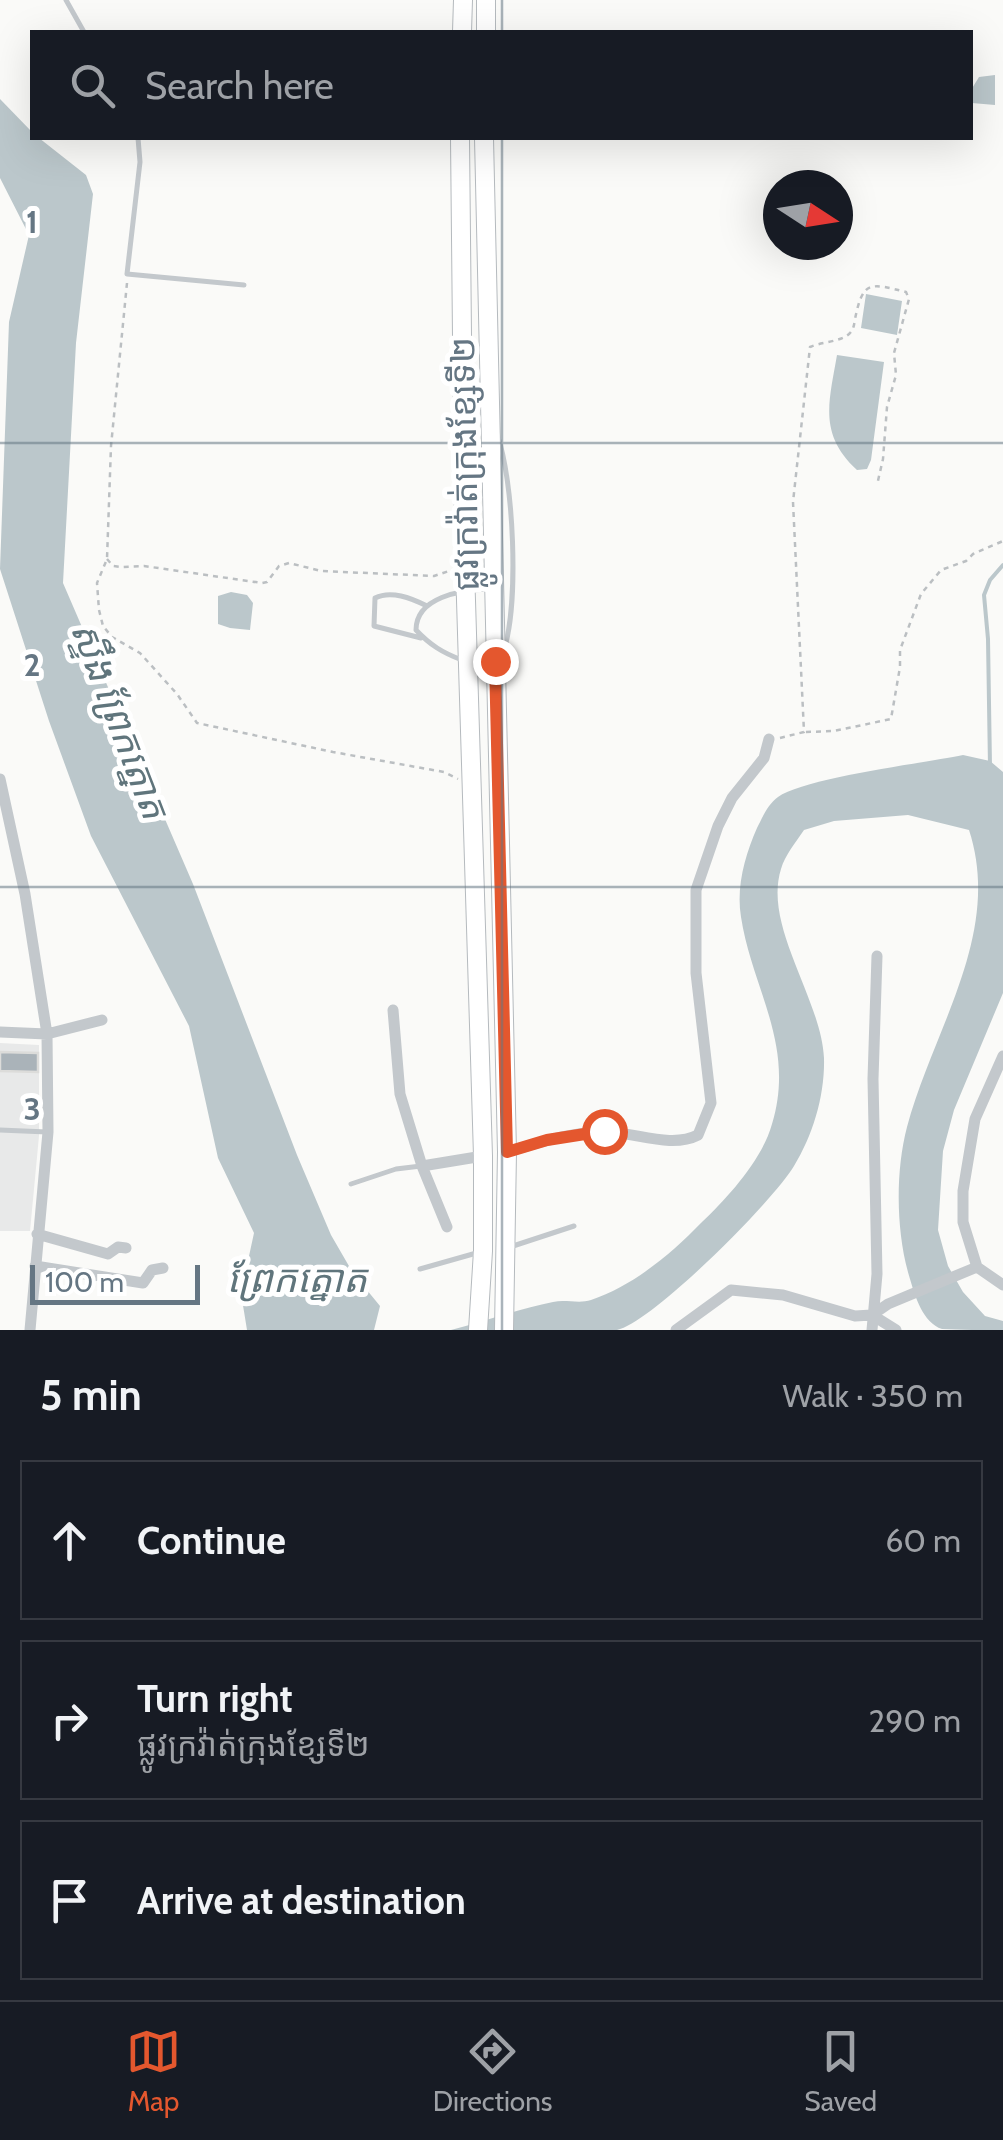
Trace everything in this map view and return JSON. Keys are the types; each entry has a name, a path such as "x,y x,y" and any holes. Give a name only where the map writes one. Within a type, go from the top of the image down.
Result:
{"main road":[{"path":"462,30 463,0"},
{"path":"486,0 486,30"},
{"name":"ផ្លូវក្រវ៉ាត់ក្រុងខ្សែទី២","path":"460,140 464,535 483,1156 484,1251 478,1330"},
{"name":"ផ្លូវក្រវ៉ាត់ក្រុងខ្សែទី២","path":"484,140 507,1152 504,1330"},
{"path":"464,535 491,534"},
{"path":"477,914 500,914"}],"street":[{"path":"507,1152 547,1140 604,1131 686,1142 698,1136 711,1103 696,973 696,890 718,826 732,798 764,758 769,739"},
{"path":"0,779 47,1034 48,1132 30,1330"},
{"path":"872,1330 877,1274 873,1079 877,956"},
{"path":"393,1010 400,1094 446,1227"},
{"path":"0,1032 47,1034 102,1020"},
{"path":"1003,1056 975,1118 968,1148 964,1222 973,1269 1003,1286"},
{"path":"422,1166 483,1156"},
{"path":"37,1234 108,1254 126,1248"},
{"path":"34,1266 143,1283 152,1270 163,1268"},
{"path":"676,1330 732,1290 783,1295 856,1316 872,1315 888,1304 973,1269"},
{"path":"872,1315 896,1330"}],"lane":[{"path":"66,0 83,30"},
{"path":"138,140 140,162 127,274 244,285"},
{"path":"488,409 508,475 511,626 495,669 441,652 415,626 427,606 466,590 492,589"},
{"path":"424,639 378,629 372,622 378,596 406,596 427,606"},
{"path":"0,1130 48,1132"},
{"path":"352,1184 396,1169 422,1166"},
{"path":"507,1248 574,1226"},
{"path":"420,1269 484,1251"}],"path":[{"path":"127,274 111,446 107,559 97,583 103,626 112,637 140,654 177,694 197,723 444,772 473,786"},
{"path":"804,732 794,502 810,347 847,336 853,330 861,292 880,286 906,292 909,300 894,353 896,376 887,407 877,485"},
{"path":"769,739 891,719 900,650 920,594 941,570 1003,541"},
{"path":"107,559 122,568 180,570 262,583 279,566 289,564 320,571 434,576 465,566"}],"shaded area":[{"path":"0,1043 39,1045 39,1136 30,1231 0,1231"}],"water":[{"path":"995,75 995,105 973,103 973,87 979,77"},
{"name":"ព្រែកត្នោត","path":"0,99 30,130 30,140 42,140 86,175 93,194 76,343 63,583 193,884 331,1235 353,1273 380,1306 374,1330 247,1330 241,1293 254,1233 218,1158 189,1026 91,836 49,721 0,569 9,322 29,235 0,178"},
{"path":"866,294 902,301 897,335 861,328"},
{"path":"837,355 884,362 867,469 857,470 845,457 831,430 830,403"},
{"path":"231,592 247,595 253,603 250,630 218,624 218,596"},
{"name":"ព្រែកត្នោត","path":"963,755 990,761 1003,772 1003,993 954,1110 943,1151 938,1230 948,1266 963,1292 985,1316 1003,1321 1003,1330 935,1326 914,1293 905,1261 899,1203 903,1145 960,981 977,906 977,869 969,830 908,815 834,821 804,830 781,869 780,914 821,1035 824,1072 807,1141 794,1166 763,1205 684,1284 634,1322 617,1330 451,1330 553,1302 582,1302 607,1294 651,1268 733,1189 767,1138 778,1095 776,1043 746,943 740,906 745,860 763,816 771,803 792,790"}],"building":[{"path":"0,1052 38,1053 38,1072 0,1071"}],"waterway":[{"path":"990,766 984,595 1003,565"}],"route":[{"path":"495,661 507,1152 547,1140 604,1131"}],"water label":[{"name":"ស្ទឹង ព្រែកត្នោត","path":"120,720"}]}
